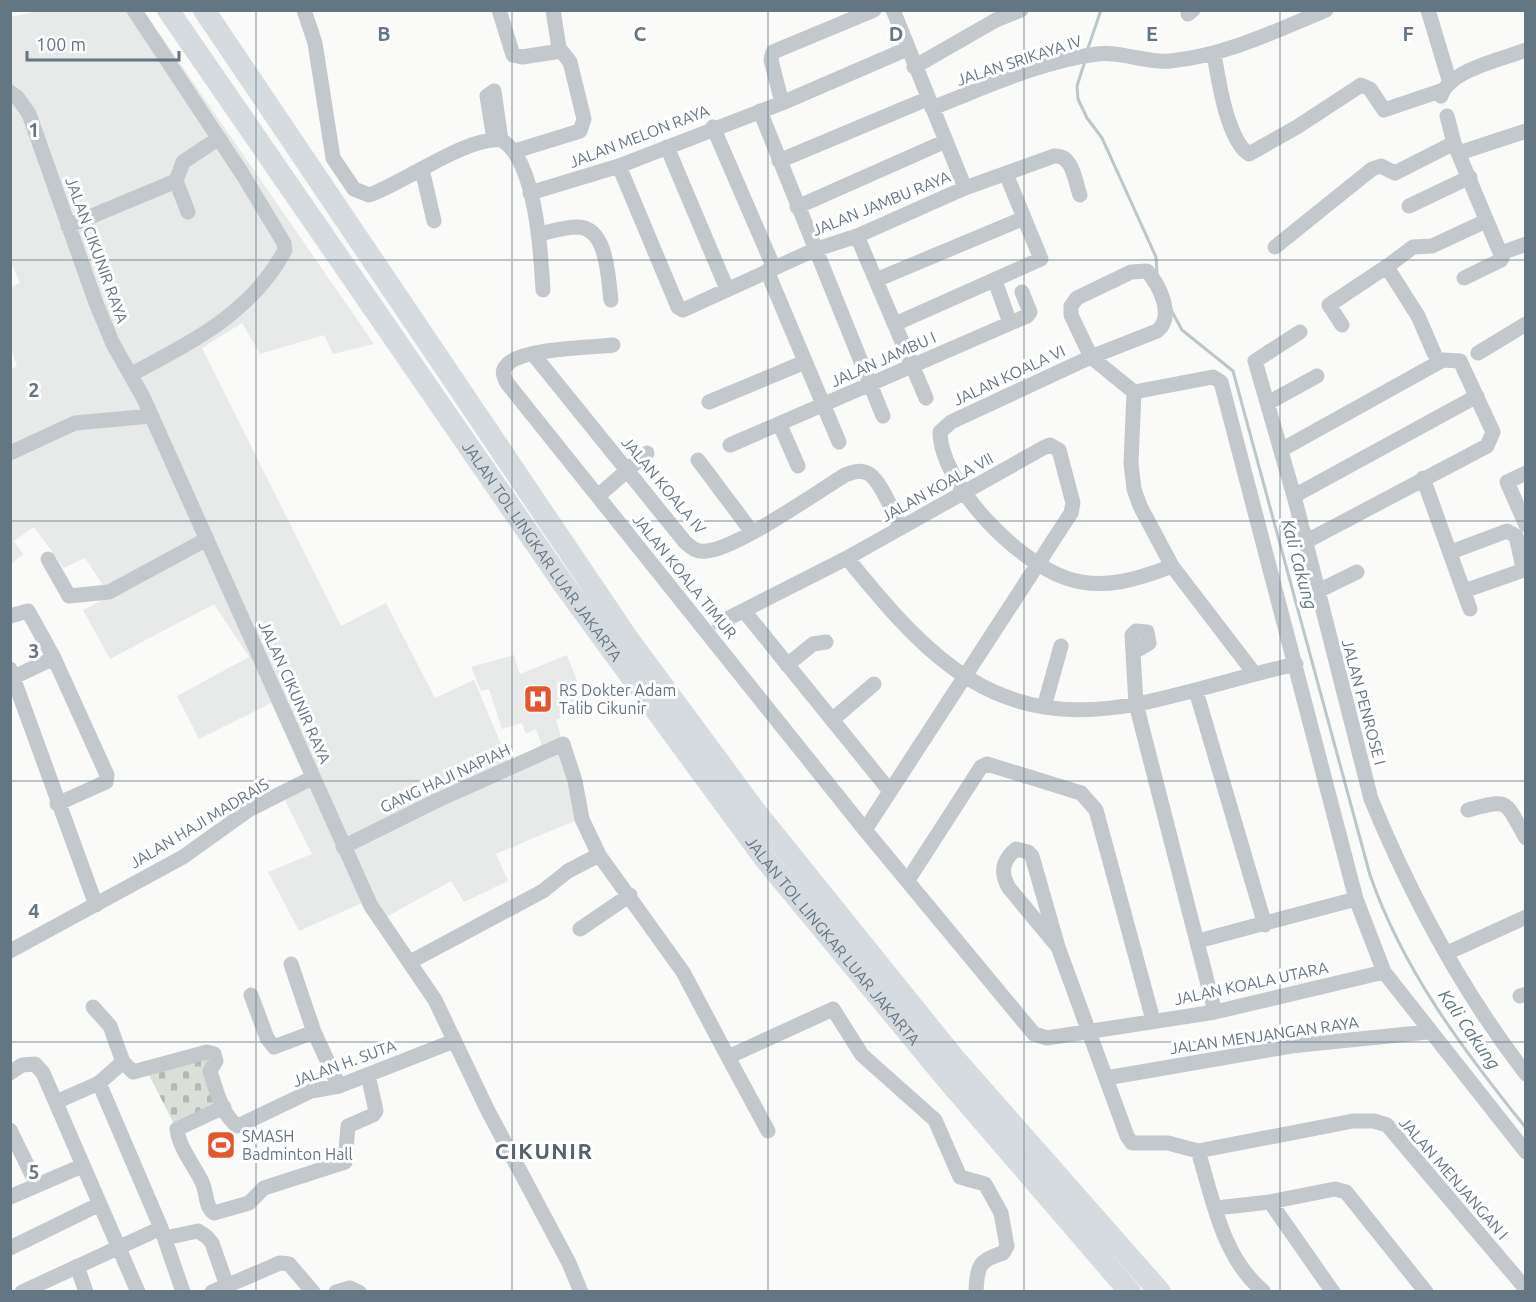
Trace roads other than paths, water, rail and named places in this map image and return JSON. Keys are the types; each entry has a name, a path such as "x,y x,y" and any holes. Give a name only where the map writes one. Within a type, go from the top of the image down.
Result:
{"highway":[{"name":"JALAN TOL LINGKAR LUAR JAKARTA","path":"168,10 567,589 765,859 946,1078 1130,1292"},
{"name":"JALAN TOL LINGKAR LUAR JAKARTA","path":"204,10 626,636 754,811 954,1058 1160,1292"}],"street":[{"path":"132,374 224,321 241,308 263,282 285,250 284,243 266,212 134,10"},
{"path":"304,10 315,44 331,153 354,189 369,195 422,169 497,139 515,151 530,193 540,234 543,290"},
{"path":"499,10 513,55 522,57 561,51"},
{"path":"515,151 580,131 584,119 570,62 561,51 553,10"},
{"path":"782,103 771,60 773,52 874,10"},
{"path":"892,10 965,188"},
{"path":"914,67 994,15 1021,10"},
{"name":"JALAN SRIKAYA IV","path":"778,161 930,103 1078,57 1098,54 1129,56 1146,61 1170,61 1214,54 1326,10"},
{"path":"1428,10 1445,90"},
{"name":"JALAN MELON RAYA","path":"530,193 618,166 713,127 782,103 907,49"},
{"path":"1214,54 1229,118 1240,142 1249,154 1361,85 1367,85 1383,110 1445,90 1472,69 1526,50"},
{"name":"JALAN CIKUNIR RAYA","path":"10,92 18,97 29,114 109,334 132,374 371,906 435,1000 487,1109 569,1263 581,1292"},
{"path":"760,111 778,161 883,416"},
{"path":"1447,116 1456,148 1499,250 1504,252 1526,244"},
{"path":"713,127 805,362 839,441"},
{"path":"1275,247 1372,169 1381,166 1395,173 1456,148 1526,131"},
{"path":"188,213 176,181 183,162 219,138"},
{"path":"797,207 946,141"},
{"path":"667,147 727,289"},
{"name":"JALAN JAMBU RAYA","path":"618,166 678,307 683,310 770,269 814,250 858,236 965,188 1061,155 1071,166 1080,195"},
{"path":"422,169 434,221"},
{"path":"895,324 1041,259 1006,174"},
{"path":"1409,206 1470,177"},
{"path":"68,226 176,181"},
{"path":"876,280 1024,218"},
{"path":"1342,325 1329,305 1413,247 1432,246 1486,221"},
{"path":"540,234 580,227 591,232 599,243 607,266 611,300"},
{"path":"858,236 926,398"},
{"path":"1464,278 1502,260 1504,252"},
{"path":"1389,265 1390,272 1418,316 1434,353"},
{"path":"1091,357 1157,331 1164,326 1167,316 1155,280 1147,271 1131,272 1077,298 1071,306 1071,315 1091,357 1134,392"},
{"path":"995,281 1010,323"},
{"name":"JALAN JAMBU I","path":"730,445 1010,323 1030,312 1022,292"},
{"path":"1478,353 1524,327"},
{"name":"JALAN PENROSE I","path":"1300,332 1255,361 1294,496 1371,799 1387,837 1478,1010 1526,1074"},
{"path":"533,354 613,345"},
{"name":"JALAN KOALA IV","path":"533,354 685,543 696,551 707,552 752,532 845,475 858,471 870,474 877,482 901,528"},
{"name":"JALAN KOALA TIMUR","path":"533,354 514,358 504,367 503,375 507,383 865,830 908,880"},
{"name":"JALAN KOALA VI","path":"965,493 945,454 940,432 951,422 1091,357"},
{"path":"1281,450 1443,360 1460,362 1493,432 1492,440 1487,446 1305,542"},
{"path":"709,402 805,362"},
{"path":"1134,392 1213,376 1221,382 1356,899 1384,972 1428,1032 1526,1152"},
{"path":"1268,403 1317,376"},
{"path":"1134,392 1131,463 1134,489 1140,506 1172,566 1254,673"},
{"path":"1294,496 1478,396"},
{"path":"10,453 75,423 151,417"},
{"path":"780,425 798,466"},
{"name":"JALAN KOALA VII","path":"719,623 847,558 1050,445 1059,450 1073,508 1036,564"},
{"path":"598,496 647,453"},
{"path":"698,460 752,532"},
{"path":"1526,473 1508,482 1526,525"},
{"path":"1424,478 1470,609"},
{"path":"965,493 992,527 1036,564 1067,579 1092,583 1119,583 1144,577 1172,566"},
{"path":"1451,552 1507,531 1516,536 1521,571 1464,591"},
{"path":"48,559 69,596 101,595 207,538"},
{"path":"847,558 899,621 964,676 1005,698 1044,707 1108,708 1196,691 1254,673 1296,664"},
{"path":"865,830 1036,564"},
{"path":"1318,591 1357,572"},
{"path":"10,616 28,611 54,658 107,779 99,787 57,804"},
{"path":"744,611 889,790"},
{"path":"787,664 813,644 826,642"},
{"path":"1044,707 1061,646"},
{"path":"1134,646 1136,704 1215,1012"},
{"path":"54,658 12,673 15,695 96,905"},
{"path":"832,720 874,684"},
{"path":"1196,691 1265,925"},
{"name":"GANG HAJI NAPIAH","path":"343,847 563,744 575,781 582,819 599,855"},
{"path":"908,880 976,771 987,764 1074,790 1090,800 1096,810 1153,1020"},
{"name":"JALAN HAJI MADRAIS","path":"10,951 183,857 250,809 312,777"},
{"path":"1468,810 1499,801 1506,804 1526,838"},
{"path":"1058,947 1008,888 1003,878 1003,866 1007,856 1016,849 1028,852 1032,856 1058,947 1127,1136 1132,1143 1168,1143 1198,1150 1224,1236 1233,1253 1263,1291"},
{"path":"410,962 543,891 568,871 599,855 630,895 683,972 768,1131"},
{"name":"JALAN KOALA UTARA","path":"908,880 1034,1034 1047,1038 1215,1012 1384,972"},
{"path":"580,929 630,895"},
{"path":"1198,941 1356,899"},
{"path":"1447,953 1526,917"},
{"path":"291,964 314,1032 339,1086"},
{"path":"251,995 267,1038 274,1047 314,1032"},
{"path":"93,1007 110,1026 123,1062 133,1072 211,1052 216,1061 210,1071 224,1107 177,1129 188,1157 203,1184 209,1209 214,1213 249,1203 264,1188 345,1162 348,1126 373,1115 375,1111 368,1075"},
{"path":"728,1057 823,1012 834,1010 862,1055 935,1120 959,1175 963,1179 985,1184 1002,1213 1007,1249 983,1261 979,1268 976,1292"},
{"name":"JALAN MENJANGAN RAYA","path":"1106,1078 1291,1046 1428,1032"},
{"name":"JALAN H. SUTA","path":"224,1107 233,1124 242,1126 310,1091 339,1086 454,1041"},
{"path":"56,1102 99,1083 123,1062"},
{"path":"10,1073 22,1065 35,1064 43,1073 98,1205 138,1292"},
{"path":"99,1083 163,1233 183,1292"},
{"name":"JALAN MENJANGAN I","path":"1198,1150 1353,1121 1374,1121 1387,1125 1526,1289"},
{"path":"10,1130 37,1185"},
{"path":"10,1197 82,1166"},
{"path":"1216,1208 1270,1202 1335,1189 1346,1192 1426,1292"},
{"path":"1270,1202 1333,1292"},
{"path":"10,1248 98,1205"},
{"path":"22,1292 119,1247 163,1233 198,1231 207,1237 220,1289 275,1264 285,1263 313,1292"},
{"path":"77,1266 86,1292"},
{"path":"336,1292 350,1288 359,1292"}],"waterway":[{"name":"Kali Cakung","path":"1087,51 1101,10"},
{"name":"Kali Cakung","path":"1085,61 1077,86 1078,99 1087,118 1102,138 1156,257 1157,274"},
{"name":"Kali Cakung","path":"1170,308 1182,330 1233,371 1370,875 1384,910 1399,944 1437,1008 1480,1069 1526,1128"}],"place":[{"name":"RS Dokter Adam Talib Cikunir","path":"538,699"},
{"name":"SMASH Badminton Hall","path":"221,1145"}],"district":[{"name":"CIKUNIR","path":"544,1150"}]}
